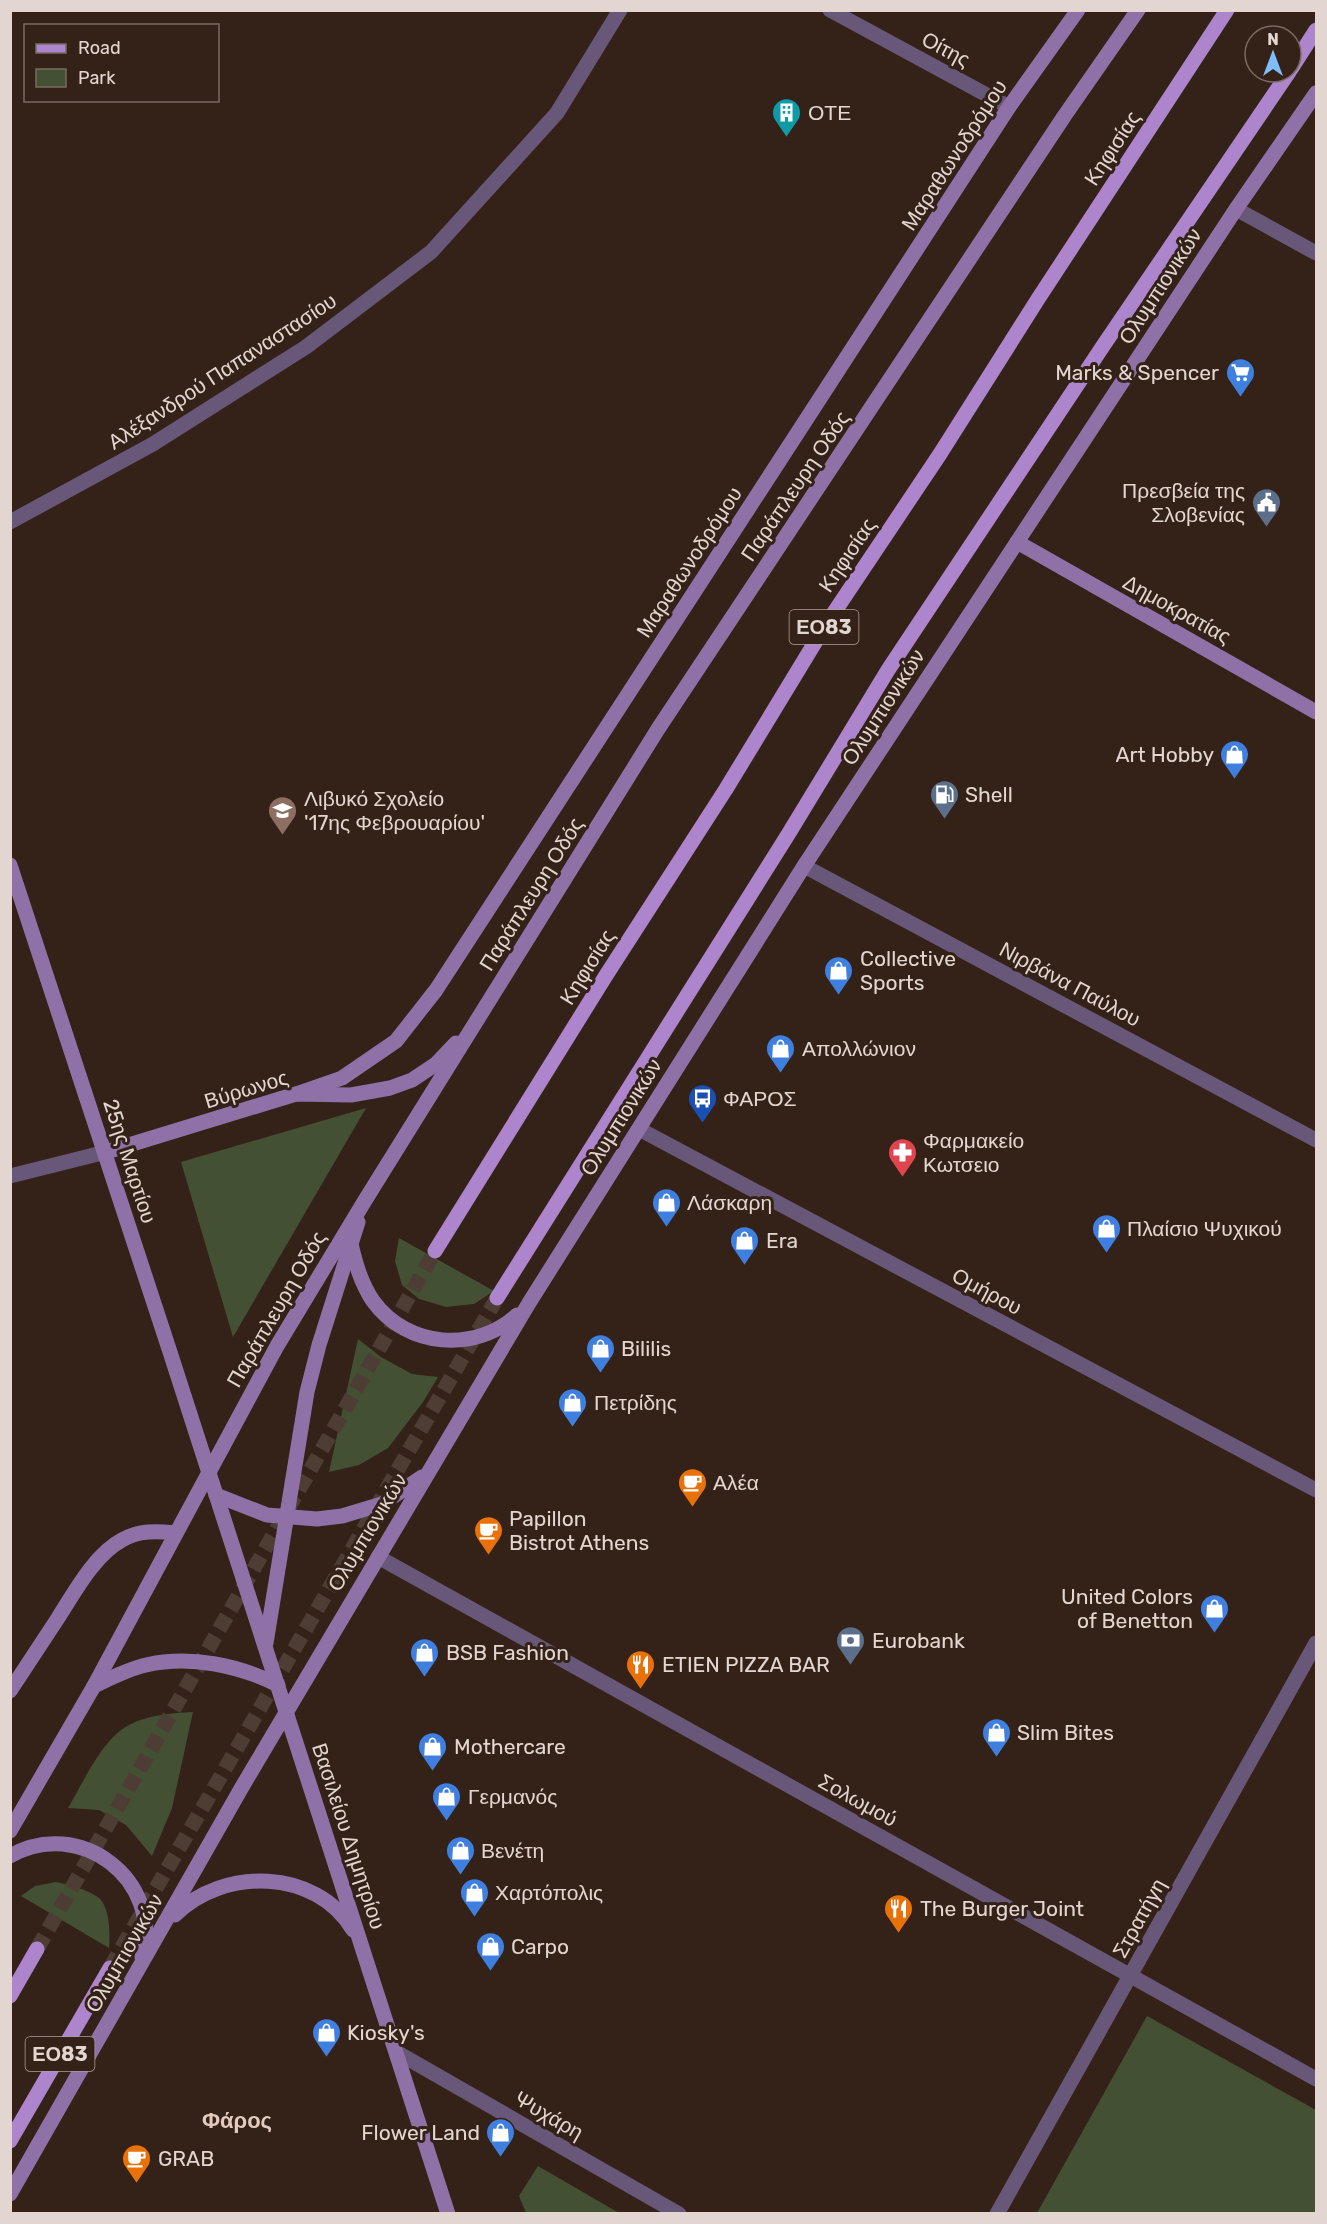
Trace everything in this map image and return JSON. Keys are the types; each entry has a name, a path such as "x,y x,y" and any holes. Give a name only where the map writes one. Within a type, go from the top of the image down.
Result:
{"main road":[{"name":"Κηφισίας","path":"435,1251 605,977 726,789 825,626 940,454 1227,10"},
{"path":"1303,51 1317,30"},
{"path":"497,1298 783,843 888,670 1281,84"},
{"path":"10,1996 37,1949"},
{"name":"ΕΟ83","path":"10,2141 111,1968"}],"street":[{"name":"Αλέξανδρού Παπαναστασίου","path":"10,522 153,444 306,347 431,252 557,112 620,10"},
{"name":"Οίτης","path":"830,10 1009,107"},
{"name":"Μαραθωνοδρόμου","path":"296,1094 342,1078 396,1041 436,990 1009,107 1077,10"},
{"name":"Παράπλευρη Οδός","path":"10,1831 94,1686 277,1346 364,1202 658,729 1065,115 1138,10"},
{"name":"Ολυμπιονικών","path":"10,2194 286,1710 529,1303 804,866 1236,209 1317,93"},
{"path":"1236,209 1317,253"},
{"name":"Δημοκρατίας","path":"1017,542 1317,712"},
{"name":"25ης Μαρτίου","path":"10,865 209,1471"},
{"name":"Νιρβάνα Παύλου","path":"804,866 1317,1140"},
{"name":"Βύρωνος","path":"10,1176 106,1152 296,1094 351,1095 390,1088 412,1080 436,1064 476,1023"},
{"name":"Ομήρου","path":"639,1129 1317,1490"},
{"path":"266,1647 307,1392 319,1345 364,1202"},
{"path":"351,1244 363,1284 375,1302 401,1326 434,1340 470,1340 486,1334 503,1327 529,1303"},
{"name":"Βασιλείου Δημητρίου","path":"209,1471 448,2214"},
{"path":"216,1495 267,1515 317,1520 342,1516 382,1504 427,1473"},
{"path":"10,1691 75,1591 107,1550 122,1540 142,1532 175,1533"},
{"name":"Σολωμού","path":"378,1557 1317,2079"},
{"name":"Στρατήγη","path":"997,2214 1317,1643"},
{"path":"94,1686 128,1670 165,1662 217,1664 253,1674 278,1685"},
{"path":"10,1856 33,1846 67,1844 84,1848 114,1864 135,1891 142,1906 146,1939 137,1971"},
{"path":"165,1925 183,1907 205,1892 237,1882 268,1880 307,1891 330,1904 349,1923 362,1945"},
{"name":"Ψυχάρη","path":"398,2053 679,2214"}],"green space":[{"path":"366,1108 233,1337 181,1162"},
{"path":"399,1238 494,1291 474,1304 446,1307 419,1299 402,1285 395,1261"},
{"path":"358,1339 381,1357 412,1374 438,1377 423,1402 388,1448 359,1465 329,1472"},
{"path":"193,1712 172,1808 152,1856 126,1825 99,1810 68,1808 94,1762 119,1732 129,1725 152,1717"},
{"path":"56,1882 86,1891 101,1900 108,1917 109,1948 21,1896 35,1886"},
{"path":"1147,2016 1316,2110 1316,2213 1037,2213"},
{"path":"538,2166 619,2213 526,2213 519,2196"}],"tunnel":[{"path":"37,1949 435,1251"},
{"path":"110,1968 497,1298"}],"place":[{"name":"ΟΤΕ","path":"787,138"},
{"name":"Marks & Spencer","path":"1240,398"},
{"name":"Πρεσβεία της Σλοβενίας","path":"1266,528"},
{"name":"Art Hobby","path":"1235,780"},
{"name":"Shell","path":"944,820"},
{"name":"Λιβυκό Σχολείο '17ης Φεβρουαρίου'","path":"283,836"},
{"name":"Collective Sports","path":"839,996"},
{"name":"Απολλώνιον","path":"781,1074"},
{"name":"ΦΑΡΟΣ","path":"702,1124"},
{"name":"Φαρμακείο Κωτσειο","path":"902,1178"},
{"name":"Λάσκαρη","path":"666,1228"},
{"name":"Πλαίσιο Ψυχικού","path":"1106,1254"},
{"name":"Era","path":"745,1266"},
{"name":"Bililis","path":"600,1374"},
{"name":"Πετρίδης","path":"573,1428"},
{"name":"Αλέα","path":"692,1508"},
{"name":"Papillon Bistrot Athens","path":"488,1556"},
{"name":"United Colors of Benetton","path":"1214,1634"},
{"name":"Eurobank","path":"851,1666"},
{"name":"BSB Fashion","path":"425,1678"},
{"name":"ETIEN PIZZA BAR","path":"641,1690"},
{"name":"Slim Bites","path":"996,1758"},
{"name":"Mothercare","path":"433,1772"},
{"name":"Γερμανός","path":"447,1822"},
{"name":"Βενέτη","path":"460,1876"},
{"name":"Χαρτόπολις","path":"474,1918"},
{"name":"The Burger Joint","path":"899,1934"},
{"name":"Carpo","path":"490,1972"},
{"name":"Kiosky's","path":"326,2058"},
{"name":"Flower Land","path":"501,2158"},
{"name":"GRAB","path":"137,2184"}],"district":[{"name":"Φάρος","path":"237,2120"}]}
